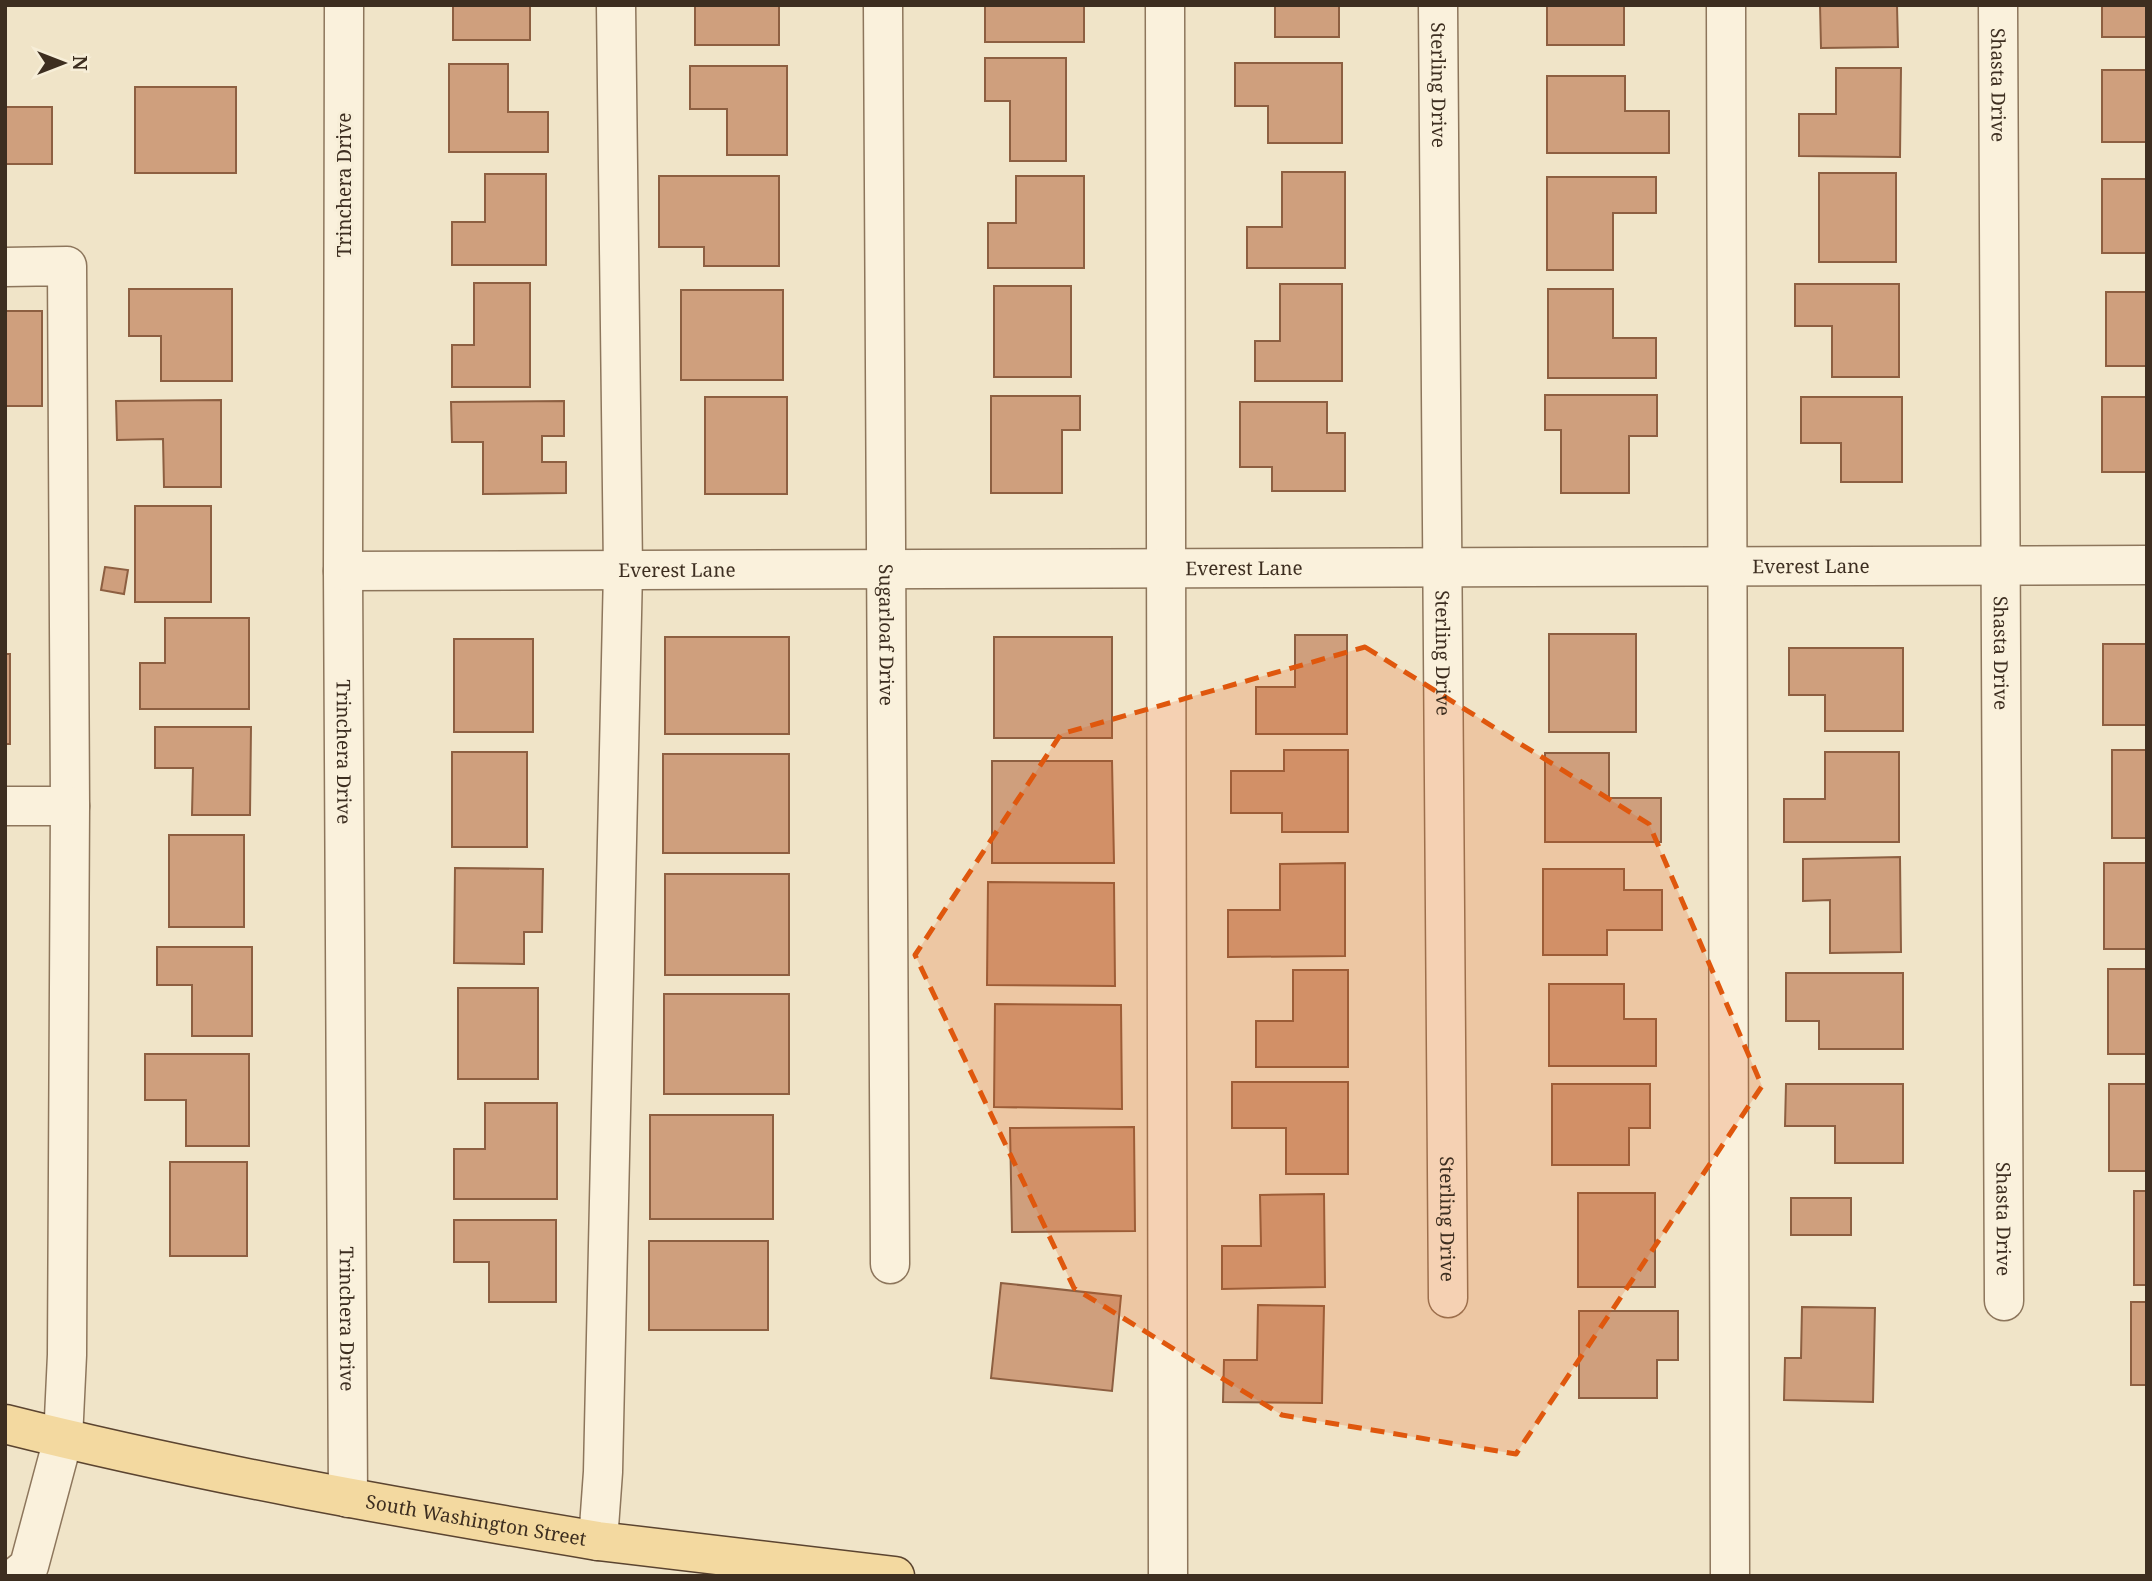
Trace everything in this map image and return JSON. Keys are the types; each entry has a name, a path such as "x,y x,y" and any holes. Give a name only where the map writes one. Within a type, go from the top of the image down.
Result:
{"main road":[{"name":"South Washington Street","path":"5,1424 348,1498 598,1541 895,1576"}],"street":[{"name":"Trinchera Drive","path":"344,5 343,571 348,1498"},
{"path":"598,1541 603,1472 623,570 616,5"},
{"name":"Sugarloaf Drive","path":"883,5 890,1264"},
{"path":"1166,5 1168,1576"},
{"name":"Sterling Drive","path":"1437,5 1448,1298"},
{"path":"1726,5 1730,1576"},
{"name":"Shasta Drive","path":"1998,5 2004,1301"},
{"path":"5,267 67,267 70,806 67,1342 63,1438 29,1566 17,1576"},
{"name":"Everest Lane","path":"343,571 2147,565"},
{"path":"5,806 70,806"}],"highlighted area":[{"path":"1365,647 1649,824 1762,1086 1516,1454 1282,1415 1074,1288 915,955 1061,734"}],"building":[{"path":"453,5 530,5 530,40 453,40"},
{"path":"695,5 779,5 779,45 695,45"},
{"path":"985,5 1084,5 1084,42 985,42"},
{"path":"1275,5 1339,5 1339,37 1275,37"},
{"path":"1547,5 1624,5 1624,45 1547,45"},
{"path":"1820,5 1897,5 1898,47 1821,48"},
{"path":"2102,5 2147,5 2147,37 2102,37"},
{"path":"985,58 1066,58 1066,161 1010,161 1010,101 985,101"},
{"path":"1235,63 1342,63 1342,143 1268,143 1268,106 1235,106"},
{"path":"449,64 508,64 508,112 548,112 548,152 449,152"},
{"path":"690,66 787,66 787,155 727,155 727,109 690,109"},
{"path":"1836,68 1901,68 1900,157 1799,156 1799,114 1836,114"},
{"path":"2102,70 2147,70 2147,142 2102,142"},
{"path":"1547,76 1625,76 1625,111 1669,111 1669,153 1547,153"},
{"path":"135,87 236,87 236,173 135,173"},
{"path":"5,107 52,107 52,164 5,164"},
{"path":"1282,172 1345,172 1345,268 1247,268 1247,227 1282,227"},
{"path":"1819,173 1896,173 1896,262 1819,262"},
{"path":"485,174 546,174 546,265 452,265 452,222 485,222"},
{"path":"659,176 779,176 779,266 704,266 704,247 659,247"},
{"path":"1016,176 1084,176 1084,268 988,268 988,223 1016,223"},
{"path":"1547,177 1656,177 1656,213 1613,213 1613,270 1547,270"},
{"path":"2102,179 2147,179 2147,253 2102,253"},
{"path":"474,283 530,283 530,387 452,387 452,345 474,345"},
{"path":"1280,284 1342,284 1342,381 1255,381 1255,341 1280,341"},
{"path":"1795,284 1899,284 1899,377 1832,377 1832,326 1795,326"},
{"path":"994,286 1071,286 1071,377 994,377"},
{"path":"129,289 232,289 232,381 161,381 161,336 129,336"},
{"path":"1548,289 1613,289 1613,338 1656,338 1656,378 1548,378"},
{"path":"681,290 783,290 783,380 681,380"},
{"path":"2106,292 2147,292 2147,366 2106,366"},
{"path":"5,311 42,311 42,406 5,406"},
{"path":"1545,395 1657,395 1657,436 1629,436 1629,493 1561,493 1561,430 1545,430"},
{"path":"991,396 1080,396 1080,430 1062,430 1062,493 991,493"},
{"path":"705,397 787,397 787,494 705,494"},
{"path":"1801,397 1902,397 1902,482 1841,482 1841,443 1801,443"},
{"path":"2102,397 2147,397 2147,472 2102,472"},
{"path":"221,400 221,487 164,487 163,439 117,440 116,401"},
{"path":"564,401 564,436 542,436 542,462 566,462 566,493 483,494 483,442 452,442 451,402"},
{"path":"1240,402 1327,402 1327,433 1345,433 1345,491 1272,491 1272,467 1240,467"},
{"path":"135,506 211,506 211,602 135,602"},
{"path":"105,567 128,570 124,594 101,590"},
{"path":"165,618 249,618 249,709 140,709 140,663 165,663"},
{"path":"1549,634 1636,634 1636,732 1549,732"},
{"path":"1295,635 1347,635 1347,734 1256,734 1256,687 1295,687"},
{"path":"665,637 789,637 789,734 665,734"},
{"path":"994,637 1112,637 1112,738 994,738"},
{"path":"454,639 533,639 533,732 454,732"},
{"path":"2103,644 2147,644 2147,725 2103,725"},
{"path":"1789,648 1903,648 1903,731 1825,731 1825,695 1789,695"},
{"path":"5,654 10,654 10,744 5,744"},
{"path":"155,727 251,727 250,815 192,815 193,768 155,768"},
{"path":"1284,750 1348,750 1348,832 1282,832 1282,813 1231,813 1231,771 1284,771"},
{"path":"2112,750 2147,750 2147,838 2112,838"},
{"path":"452,752 527,752 527,847 452,847"},
{"path":"1825,752 1899,752 1899,842 1784,842 1784,799 1825,799"},
{"path":"1545,753 1609,753 1609,798 1661,798 1661,842 1545,842"},
{"path":"663,754 789,754 789,853 663,853"},
{"path":"992,761 1112,761 1114,863 992,863"},
{"path":"169,835 244,835 244,927 169,927"},
{"path":"1900,857 1901,952 1830,953 1830,900 1803,901 1803,859"},
{"path":"1345,863 1345,956 1228,957 1228,910 1280,910 1280,864"},
{"path":"2104,863 2147,863 2147,949 2104,949"},
{"path":"455,868 543,869 542,932 524,932 524,964 454,963"},
{"path":"1543,869 1624,869 1624,890 1662,890 1662,930 1607,930 1607,955 1543,955"},
{"path":"665,874 789,874 789,975 665,975"},
{"path":"988,882 1114,883 1115,986 987,985"},
{"path":"157,947 252,947 252,1036 192,1036 192,985 157,985"},
{"path":"2108,969 2147,969 2147,1054 2108,1054"},
{"path":"1293,970 1348,970 1348,1067 1256,1067 1256,1021 1293,1021"},
{"path":"1786,973 1903,973 1903,1049 1819,1049 1819,1021 1786,1021"},
{"path":"1549,984 1624,984 1624,1019 1656,1019 1656,1066 1549,1066"},
{"path":"458,988 538,988 538,1079 458,1079"},
{"path":"664,994 789,994 789,1094 664,1094"},
{"path":"995,1004 1121,1005 1122,1109 994,1107"},
{"path":"145,1054 249,1054 249,1146 186,1146 186,1100 145,1100"},
{"path":"1232,1082 1348,1082 1348,1174 1286,1174 1286,1128 1232,1128"},
{"path":"1552,1084 1650,1084 1650,1128 1629,1128 1629,1165 1552,1165"},
{"path":"1786,1084 1903,1084 1903,1163 1835,1163 1835,1126 1785,1126"},
{"path":"2109,1084 2147,1084 2147,1171 2109,1171"},
{"path":"485,1103 557,1103 557,1199 454,1199 454,1149 485,1149"},
{"path":"650,1115 773,1115 773,1219 650,1219"},
{"path":"1134,1127 1135,1231 1012,1232 1010,1128"},
{"path":"170,1162 247,1162 247,1256 170,1256"},
{"path":"2134,1191 2147,1191 2147,1285 2134,1285"},
{"path":"1578,1193 1655,1193 1655,1287 1578,1287"},
{"path":"1324,1194 1325,1287 1222,1289 1222,1246 1261,1246 1260,1195"},
{"path":"1791,1198 1851,1198 1851,1235 1791,1235"},
{"path":"454,1220 556,1220 556,1302 489,1302 489,1262 454,1262"},
{"path":"649,1241 768,1241 768,1330 649,1330"},
{"path":"1001,1283 1121,1296 1112,1391 991,1378"},
{"path":"2131,1302 2147,1302 2147,1385 2131,1385"},
{"path":"1258,1305 1324,1306 1322,1403 1223,1402 1224,1360 1257,1360"},
{"path":"1802,1307 1875,1308 1873,1402 1784,1400 1785,1358 1801,1358"},
{"path":"1579,1311 1678,1311 1678,1360 1657,1360 1657,1398 1579,1398"}]}
